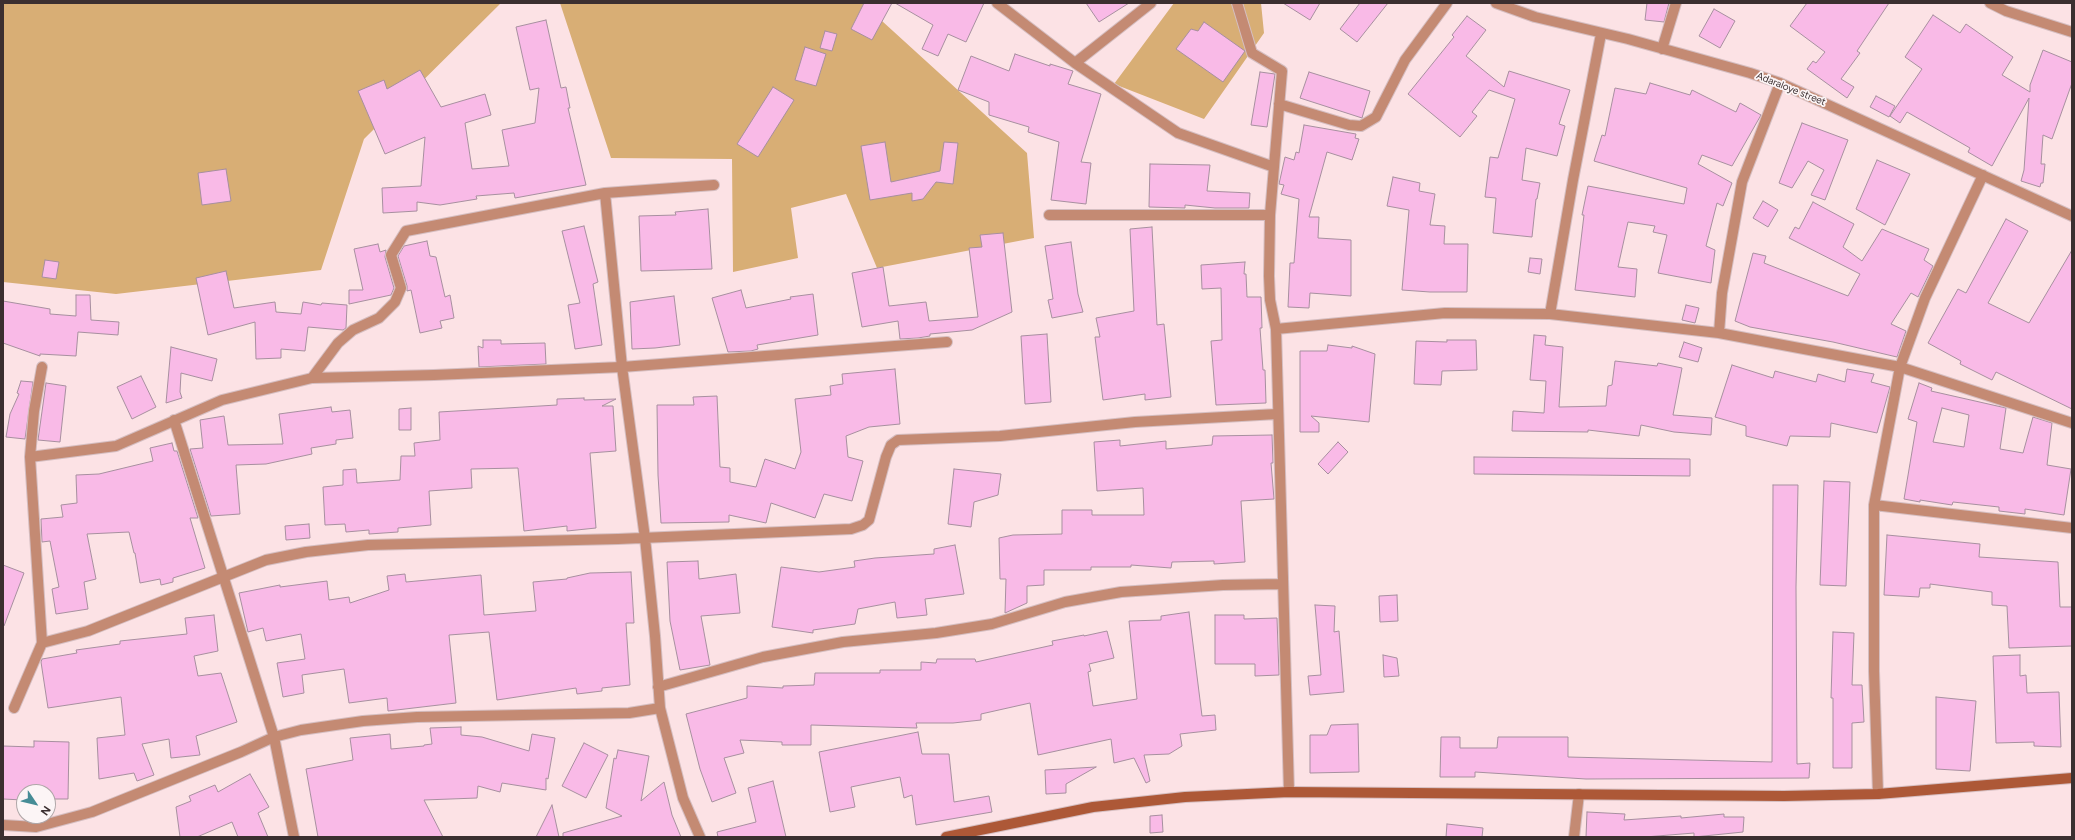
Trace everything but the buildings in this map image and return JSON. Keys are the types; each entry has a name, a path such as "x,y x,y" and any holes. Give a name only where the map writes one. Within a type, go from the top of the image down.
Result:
{"main road":[{"path":"946,837 1093,807 1185,798 1289,792 1776,796 1878,794 2072,778"}],"street":[{"path":"997,3 1075,63 1178,133 1274,167"},
{"path":"1075,63 1151,3"},
{"path":"1238,3 1252,53 1282,71 1270,215 1270,300 1276,329 1277,414 1289,792"},
{"path":"1279,104 1336,122 1361,126 1376,116 1404,60 1447,3"},
{"name":"Adaraloye street","path":"1496,3 1536,17 1662,49 1750,73 1780,83 2072,216"},
{"path":"1662,49 1676,3"},
{"path":"1990,3 2006,11 2072,32"},
{"path":"1550,314 1573,180 1601,34"},
{"path":"1720,333 1722,293 1742,182 1780,83"},
{"path":"1878,794 1874,671 1874,505 1900,367 1925,298 1983,175"},
{"path":"312,378 338,343 354,330 380,318 394,302 401,288 391,255 406,231 605,193 714,184"},
{"path":"605,193 622,367 645,538 655,636 660,708 683,798 700,837"},
{"path":"1049,214 1270,215"},
{"path":"1276,329 1445,313 1550,314 1720,333 1900,367 2072,423"},
{"path":"30,457 116,446 222,400 312,378 434,375 622,367 947,342"},
{"path":"14,708 42,643 30,457 34,411 42,367"},
{"path":"42,643 88,631 222,576 266,560 338,548 645,538 851,529 863,525 869,520 886,457 891,445 898,440 1000,436 1135,422 1277,414"},
{"path":"174,420 274,737 294,837"},
{"path":"1874,505 2072,528"},
{"path":"658,687 763,656 843,642 936,633 992,624 1064,602 1121,592 1223,585 1282,584"},
{"path":"3,825 36,827 92,812 274,737 301,730 363,721 417,717 628,713 660,708"},
{"path":"1574,837 1579,794"}],"shaded area":[{"path":"3,3 501,3 364,139 321,270 116,294 3,282"},
{"path":"560,3 873,3 882,21 1027,153 1034,238 877,268 846,194 791,208 798,258 733,272 732,159 611,158"},
{"path":"1174,3 1261,3 1264,33 1204,119 1114,84"}]}
